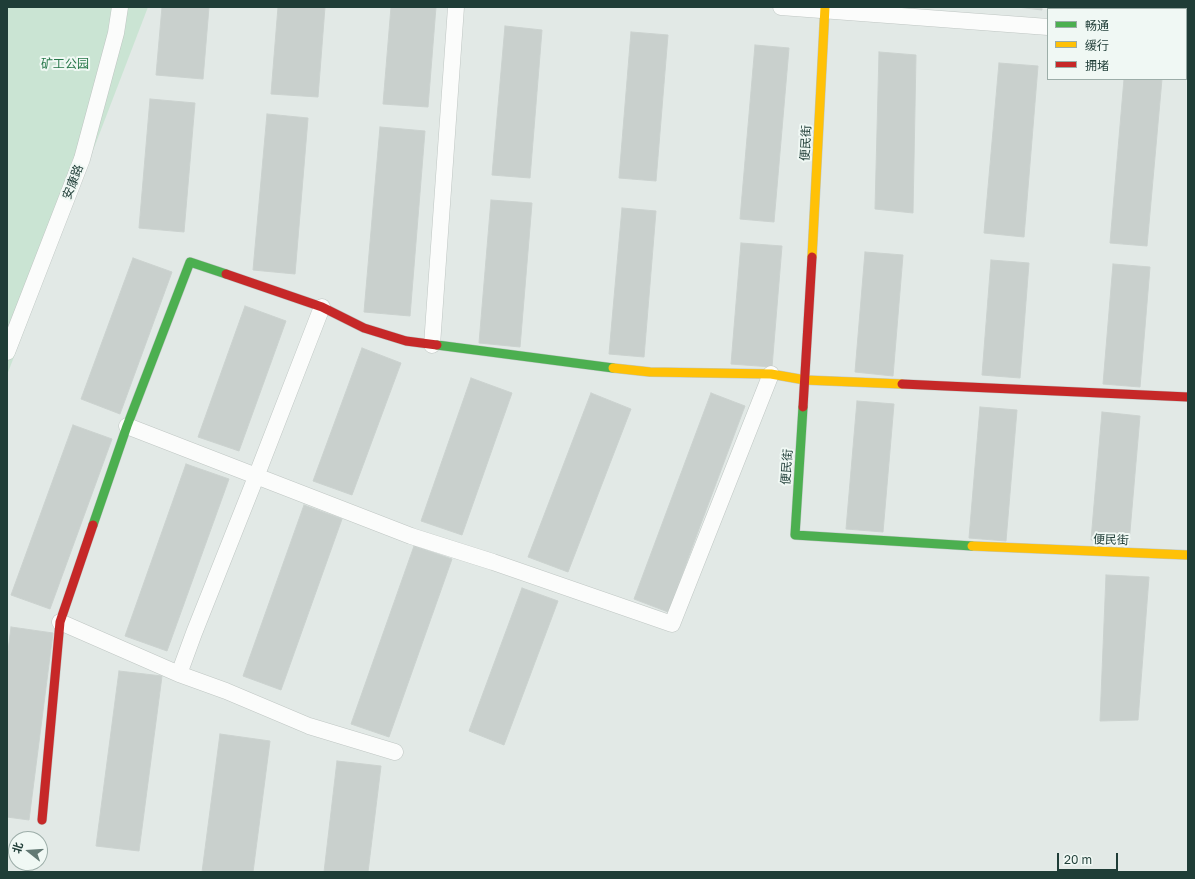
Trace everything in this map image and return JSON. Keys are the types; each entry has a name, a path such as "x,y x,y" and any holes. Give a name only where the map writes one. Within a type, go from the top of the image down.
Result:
{"street":[{"name":"安康路","path":"7,352 82,159 116,34 120,7"},
{"path":"432,344 456,7"},
{"path":"781,7 825,9 1047,27"},
{"name":"便民街","path":"825,9 795,534 1020,549 1188,555"},
{"path":"42,820 60,622 127,426 190,262 322,307 364,328 406,341 521,358 650,372 771,374 805,380 1188,397"},
{"path":"179,674 322,307"},
{"path":"127,426 411,536 493,562 672,624 771,374"},
{"path":"60,622 179,674 226,690 309,726 396,752"}],"green space":[{"name":"矿工公园","path":"7,7 148,7 7,375"}],"building":[{"path":"162,7 209,7 203,79 156,75"},
{"path":"278,7 325,7 318,97 271,94"},
{"path":"391,7 436,7 428,107 383,104"},
{"path":"1017,7 1042,7 1042,10"},
{"path":"1130,7 1165,7 1165,8"},
{"path":"505,26 542,30 530,178 492,175"},
{"path":"631,32 668,35 656,181 619,178"},
{"path":"755,45 789,48 774,222 740,219"},
{"path":"879,52 916,55 913,213 875,209"},
{"path":"999,63 1038,66 1024,237 984,233"},
{"path":"1124,80 1162,80 1147,246 1110,243"},
{"path":"150,99 195,103 184,232 139,228"},
{"path":"267,114 308,118 295,274 253,270"},
{"path":"380,127 425,131 410,316 364,312"},
{"path":"491,200 532,203 520,347 479,343"},
{"path":"622,208 656,211 644,357 609,354"},
{"path":"741,243 782,246 772,367 731,364"},
{"path":"865,252 903,255 893,376 855,372"},
{"path":"133,258 172,272 120,414 81,399"},
{"path":"991,260 1029,263 1020,378 982,375"},
{"path":"1113,264 1150,267 1140,387 1103,384"},
{"path":"245,306 286,321 239,451 198,437"},
{"path":"362,348 401,363 352,495 313,481"},
{"path":"471,378 512,393 462,535 421,521"},
{"path":"591,393 631,409 568,572 528,557"},
{"path":"711,393 745,406 668,612 634,599"},
{"path":"857,401 894,404 883,532 846,529"},
{"path":"980,407 1017,410 1006,541 969,538"},
{"path":"1102,412 1140,416 1129,543 1091,540"},
{"path":"73,425 112,439 50,609 11,595"},
{"path":"186,464 229,479 167,651 125,636"},
{"path":"304,505 342,519 281,690 243,676"},
{"path":"414,546 452,559 389,737 351,724"},
{"path":"1106,575 1149,577 1138,720 1100,721"},
{"path":"522,588 558,601 504,745 469,731"},
{"path":"11,627 53,633 29,820 7,817 7,659"},
{"path":"119,671 162,676 139,851 96,846"},
{"path":"220,734 270,741 253,872 202,872"},
{"path":"337,761 381,766 368,872 324,872"}],"traffic: fast":[{"path":"93,525 127,426 190,262 226,274"},
{"path":"437,345 613,368"},
{"path":"803,407 795,535 972,546"}],"traffic: slow":[{"path":"812,257 825,7"},
{"path":"613,368 650,372 771,374 805,380 902,384"},
{"path":"972,546 1188,555"}],"traffic: jam":[{"path":"803,407 812,257"},
{"path":"226,274 322,307 364,328 406,341 437,345"},
{"path":"902,384 1188,397"},
{"path":"42,820 60,622 93,525"}]}
